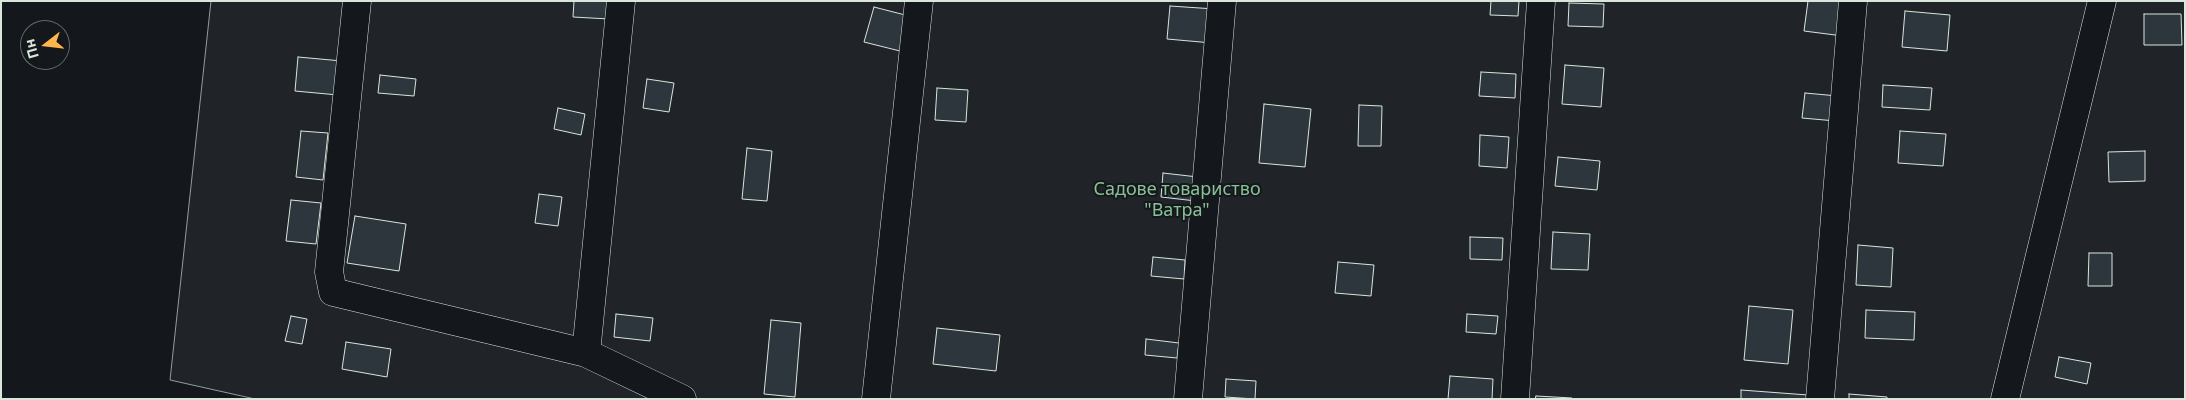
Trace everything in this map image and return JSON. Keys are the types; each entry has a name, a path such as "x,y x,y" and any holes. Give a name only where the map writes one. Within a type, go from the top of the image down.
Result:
{"street":[{"path":"357,1 329,272 333,292 586,353 682,399"},
{"path":"586,353 622,1"},
{"path":"876,399 919,1"},
{"path":"1188,399 1222,1"},
{"path":"1514,399 1541,1"},
{"path":"1820,399 1853,1"},
{"path":"2005,399 2102,1"}],"green space":[{"name":"Садове товариство \"Ватра\"","path":"211,1 2185,1 2185,399 255,399 170,380"}],"building":[{"path":"574,1 611,1 609,19 573,17"},
{"path":"1491,1 1519,1 1518,16 1490,15"},
{"path":"1808,1 1847,1 1843,36 1804,31"},
{"path":"1569,3 1604,4 1603,27 1568,26"},
{"path":"1170,6 1215,9 1212,43 1167,39"},
{"path":"874,7 909,16 900,51 864,42"},
{"path":"1905,11 1950,15 1947,51 1902,47"},
{"path":"2144,14 2181,14 2182,45 2144,45"},
{"path":"298,57 342,61 338,95 295,91"},
{"path":"1565,65 1604,68 1601,107 1562,104"},
{"path":"1481,72 1516,74 1515,98 1479,96"},
{"path":"380,75 416,79 414,96 378,93"},
{"path":"647,79 674,83 669,112 643,108"},
{"path":"1883,85 1932,88 1930,110 1882,107"},
{"path":"937,88 968,90 966,122 935,120"},
{"path":"1805,93 1838,96 1836,121 1802,118"},
{"path":"1264,104 1311,109 1305,167 1259,163"},
{"path":"1359,105 1382,106 1381,146 1358,146"},
{"path":"558,108 585,114 581,135 554,129"},
{"path":"301,131 328,133 323,180 296,177"},
{"path":"1900,131 1946,134 1943,166 1898,163"},
{"path":"1480,135 1509,137 1507,168 1479,166"},
{"path":"747,148 772,151 767,201 742,199"},
{"path":"2145,151 2145,181 2109,182 2108,152"},
{"path":"1558,157 1600,161 1597,190 1555,186"},
{"path":"1163,173 1198,177 1196,201 1161,197"},
{"path":"539,194 562,197 558,226 535,223"},
{"path":"291,200 321,203 316,244 286,241"},
{"path":"355,216 406,224 399,271 347,263"},
{"path":"1553,232 1590,234 1588,270 1551,269"},
{"path":"1470,237 1503,238 1502,260 1470,259"},
{"path":"1858,245 1893,248 1891,287 1856,285"},
{"path":"2089,253 2112,253 2112,286 2088,286"},
{"path":"1153,257 1185,260 1184,279 1151,276"},
{"path":"1338,262 1374,265 1371,296 1335,293"},
{"path":"1749,306 1793,310 1788,364 1744,360"},
{"path":"1866,310 1915,312 1914,340 1865,338"},
{"path":"616,314 653,318 650,341 614,337"},
{"path":"1467,314 1498,316 1496,334 1466,332"},
{"path":"291,316 307,319 302,344 285,341"},
{"path":"771,320 801,323 795,397 764,394"},
{"path":"937,328 1000,335 996,371 933,364"},
{"path":"1146,339 1179,343 1177,358 1145,355"},
{"path":"346,342 391,349 387,377 342,369"},
{"path":"2059,357 2091,363 2087,384 2055,377"},
{"path":"1450,376 1493,379 1492,399 1448,399"},
{"path":"1226,379 1256,381 1255,399 1225,397"},
{"path":"1741,390 1808,395 1807,399 1741,399"},
{"path":"1849,394 1887,397 1887,399 1849,399"},
{"path":"1536,396 1572,398 1572,399 1535,399"}]}
